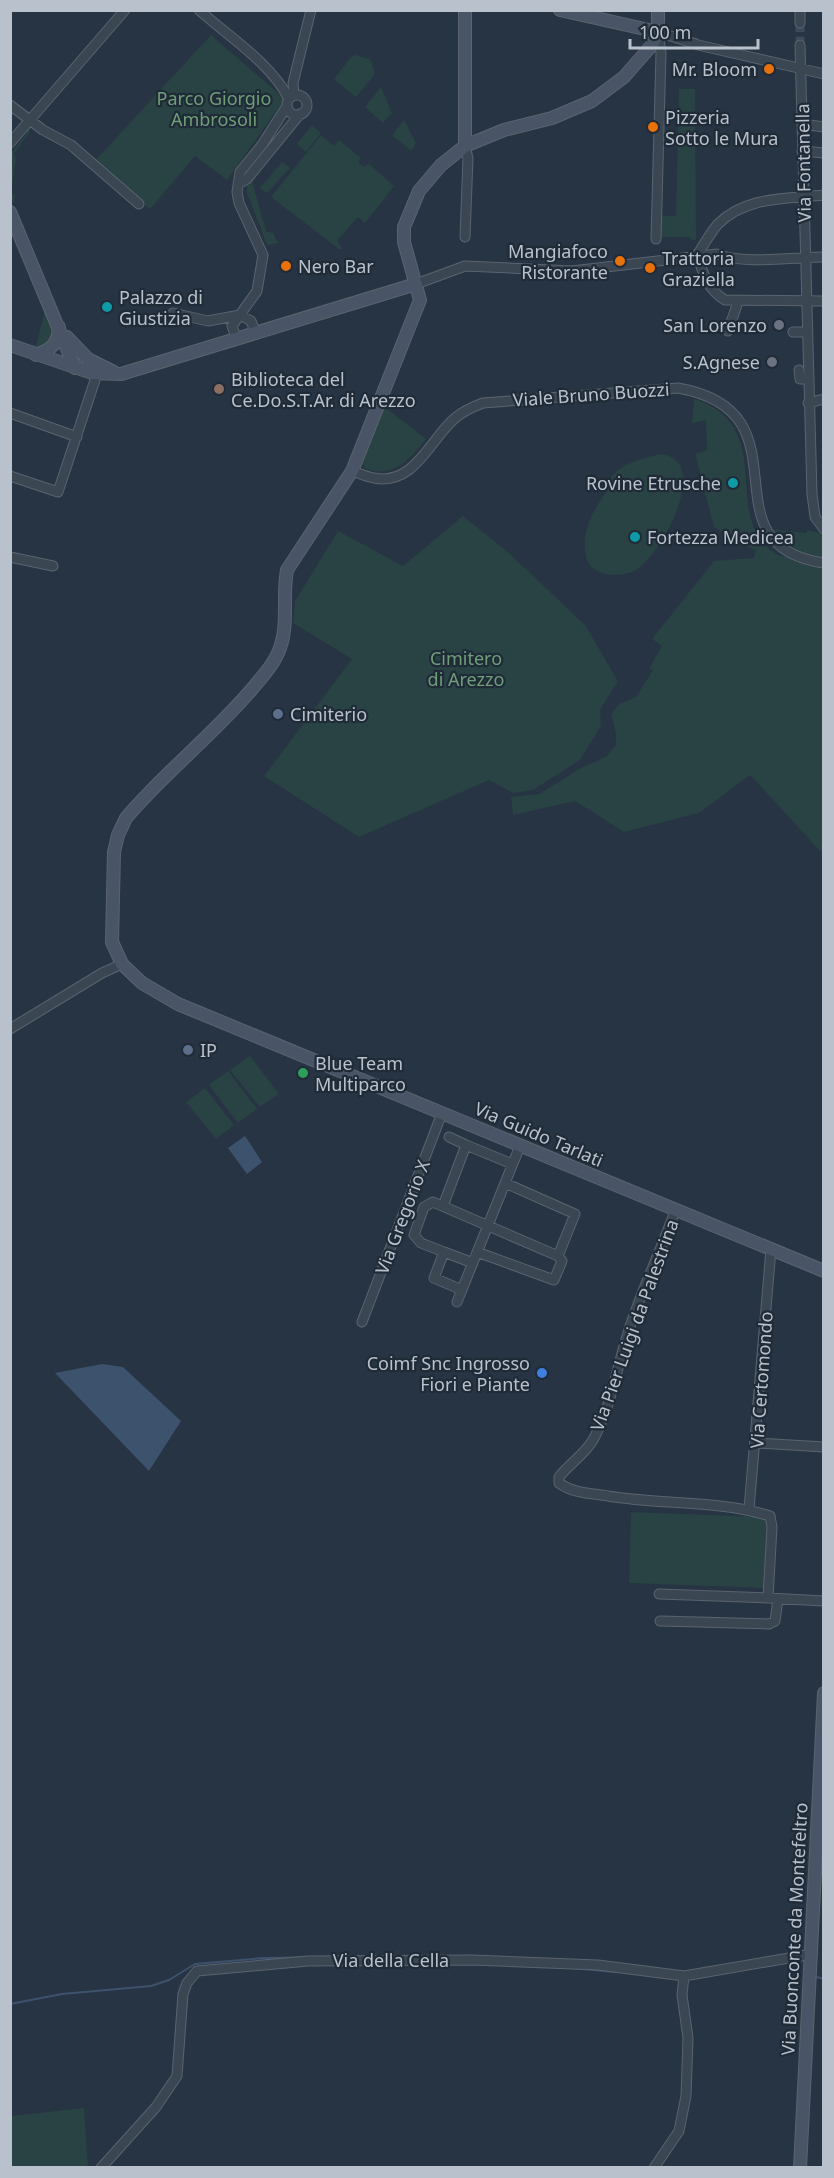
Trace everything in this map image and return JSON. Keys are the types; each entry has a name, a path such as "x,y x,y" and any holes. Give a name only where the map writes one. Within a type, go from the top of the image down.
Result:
{"main road":[{"path":"465,10 465,146"},
{"path":"560,10 658,32"},
{"path":"405,1098 364,1088 311,1066 242,1030 175,1002 142,983 122,964 112,942 112,876 118,835 136,807 230,715 266,672 280,648 285,621 284,586 287,570 352,471 420,300 407,259 404,226 419,191 441,165 465,146 504,130 552,118 592,101 624,77 652,45 658,32 658,10"},
{"path":"10,212 75,368"},
{"path":"10,345 97,374 121,374 141,370 416,284"},
{"path":"36,355 51,349 56,344 59,326"},
{"path":"59,326 70,342 88,359 121,374"},
{"name":"Via Guido Tarlati","path":"242,1030 824,1271"},
{"path":"311,1066 313,1064 368,1082"},
{"name":"Via Buonconte da Montefeltro","path":"800,2168 824,1693"}],"street":[{"path":"10,143 125,10"},
{"path":"199,10 284,88 293,114 300,114"},
{"path":"237,340 232,326 257,291 263,255 239,203 240,172 262,145 290,100 311,10"},
{"path":"800,10 800,23"},
{"path":"656,239 661,53 658,32 697,44 824,74"},
{"name":"Via Fontanella","path":"800,45 812,494 815,517 824,529"},
{"path":"238,184 247,179 305,109 306,101 301,96 290,100"},
{"path":"10,105 70,145 139,204"},
{"path":"802,124 824,127"},
{"path":"465,146 468,158 465,237"},
{"path":"802,151 824,153"},
{"path":"824,195 763,200 733,212 717,225 698,255 706,281 714,293 725,300 738,302 824,301"},
{"path":"416,284 465,266 572,271 698,255 717,254 725,258 748,259 824,257"},
{"path":"728,331 738,302"},
{"path":"173,312 208,321 228,320 240,315"},
{"path":"240,315 251,321 256,334"},
{"path":"793,332 808,332"},
{"path":"799,370 800,379 808,379"},
{"path":"10,476 58,492 97,374"},
{"name":"Viale Bruno Buozzi","path":"352,471 385,479 407,471 417,463 452,420 466,409 483,403 678,388 695,391 722,403 740,420 745,429 753,453 757,500 765,530 793,556 824,563"},
{"path":"808,404 824,399"},
{"path":"10,413 77,437"},
{"path":"812,494 824,492"},
{"path":"10,557 54,566"},
{"path":"10,1029 102,973 122,964"},
{"name":"Via Gregorio X","path":"362,1322 442,1113"},
{"path":"449,1137 512,1164"},
{"path":"443,1206 466,1145"},
{"path":"457,1302 520,1146"},
{"path":"505,1183 575,1214 558,1256"},
{"path":"473,1263 421,1243 414,1235 424,1207 433,1202 558,1256 562,1261 554,1280 477,1252"},
{"name":"Via Pier Luigi da Palestrina","path":"675,1211 627,1337 612,1397 592,1441 585,1451 571,1461 559,1477 559,1483 566,1488 584,1493 626,1500 749,1509"},
{"name":"Via Certomondo","path":"749,1509 757,1443 771,1250"},
{"path":"444,1252 434,1278 462,1290"},
{"path":"757,1443 824,1447"},
{"path":"660,1621 769,1624 775,1620 770,1516 749,1509"},
{"path":"659,1594 824,1601"},
{"name":"Via della Cella","path":"100,2168 156,2107 177,2076 183,1994 187,1983 197,1971 308,1961 462,1960 598,1965 684,1976 812,1954"},
{"path":"654,2168 679,2131 686,2096 688,2038 682,1995 684,1976"}],"green space":[{"name":"Parco Giorgio Ambrosoli","path":"211,35 285,99 227,180 195,156 150,209 93,163"},
{"path":"356,55 371,60 375,74 356,97 334,79 351,57"},
{"path":"381,87 392,113 383,123 365,107"},
{"path":"679,89 695,89 696,240 691,240 690,237 658,237 659,216 676,216"},
{"path":"404,120 416,143 411,151 392,135"},
{"path":"312,125 321,133 306,152 297,144"},
{"path":"27,126 31,130 14,154 16,158 11,194 11,153 27,133 24,129"},
{"path":"321,135 334,146 339,140 361,158 358,162 364,167 369,164 394,186 365,223 358,217 337,241 343,249 339,249 271,197"},
{"path":"282,162 290,168 267,193 260,188"},
{"path":"252,181 266,231 273,233 278,243 267,245 247,193 247,185"},
{"path":"11,194 15,195 14,204 11,197"},
{"path":"45,311 55,329 51,344 36,349 28,347 36,345"},
{"path":"694,399 720,412 735,430 743,451 751,520 760,540 778,555 823,563 823,854 750,775 699,813 624,832 575,801 513,815 511,797 539,794 581,768 606,757 616,745 616,733 611,714 619,704 636,697 653,670 649,669 662,646 652,639 714,561 754,558 756,551 714,527 695,454 707,450 706,420 692,423"},
{"path":"383,406 426,439 400,466 384,472 365,468 362,462"},
{"path":"661,454 676,460 683,473 683,490 669,529 658,547 636,570 617,575 605,574 592,568 587,560 585,536 591,518 611,485 609,481 624,466"},
{"name":"Cimitero di Arezzo","path":"463,516 509,553 585,625 618,681 600,710 601,726 580,760 533,790 513,793 489,780 359,837 264,776 352,659 293,623 295,601 338,531 403,566"},
{"path":"769,529 807,533 807,530 823,534 823,559 795,553"},
{"path":"250,1056 279,1094 260,1107 230,1070"},
{"path":"228,1071 257,1109 238,1123 209,1085"},
{"path":"205,1088 234,1125 216,1139 186,1102"},
{"path":"631,1512 767,1517 764,1588 629,1583"},
{"path":"84,2108 88,2167 11,2167 11,2116"}],"water":[{"path":"245,1136 262,1162 247,1174 228,1148"},
{"path":"102,1364 123,1367 181,1421 149,1471 55,1373"}],"waterway":[{"path":"10,2004 62,1994 151,1986 169,1980 195,1964 264,1958 405,1956"},
{"path":"573,1968 615,1972"},
{"path":"813,1976 824,1979"}],"tunnel":[{"path":"800,23 800,45"}],"place":[{"name":"Mr. Bloom","path":"769,69"},
{"name":"Pizzeria Sotto le Mura","path":"653,127"},
{"name":"Mangiafoco Ristorante","path":"620,261"},
{"name":"Nero Bar","path":"286,266"},
{"name":"Trattoria Graziella","path":"650,268"},
{"name":"Palazzo di Giustizia","path":"107,307"},
{"name":"San Lorenzo","path":"779,325"},
{"name":"S.Agnese","path":"772,362"},
{"name":"Biblioteca del Ce.Do.S.T.Ar. di Arezzo","path":"219,389"},
{"name":"Rovine Etrusche","path":"733,483"},
{"name":"Fortezza Medicea","path":"635,537"},
{"name":"Cimiterio","path":"278,714"},
{"name":"IP","path":"188,1050"},
{"name":"Blue Team Multiparco","path":"303,1073"},
{"name":"Coimf Snc Ingrosso Fiori e Piante","path":"542,1373"}]}
